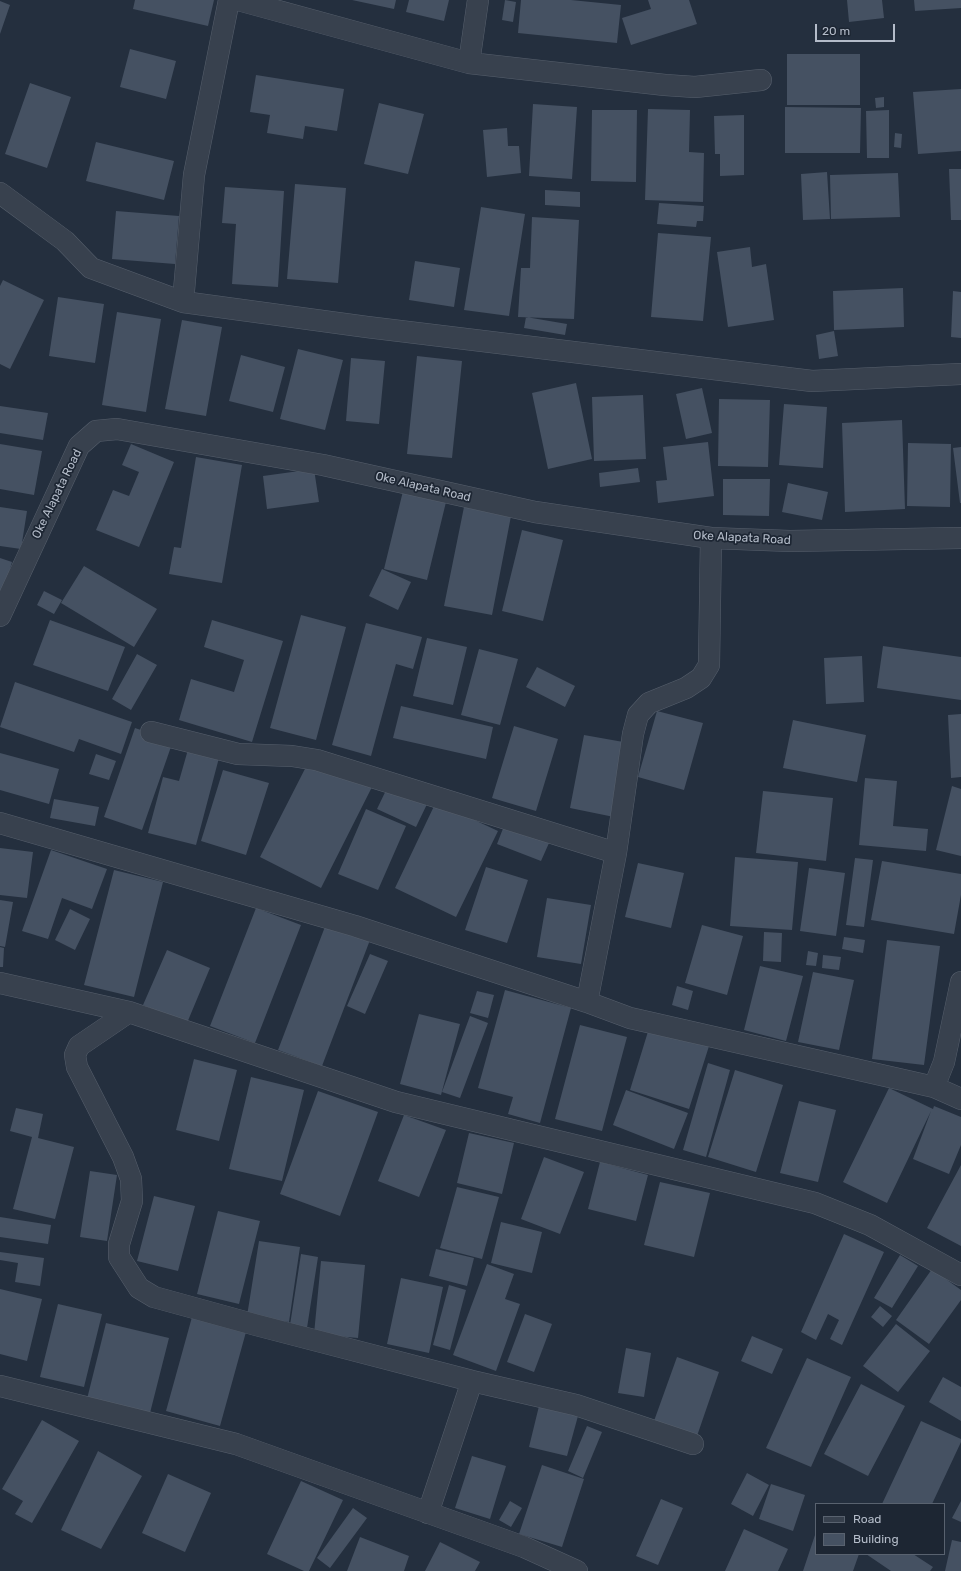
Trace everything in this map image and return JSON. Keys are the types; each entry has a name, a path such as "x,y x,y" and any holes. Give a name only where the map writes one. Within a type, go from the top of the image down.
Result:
{"street":[{"path":"183,302 194,175 229,0"},
{"path":"238,0 469,63 695,87 761,80"},
{"path":"469,63 478,0"},
{"path":"0,193 65,241 91,268 183,302 375,328 812,381 961,374"},
{"name":"Oke Alapata Road","path":"0,613 79,446 96,430 117,429 323,465 535,512 711,538 790,541 961,538"},
{"path":"587,1002 616,853 633,734 638,716 649,703 686,688 701,678 710,665 711,538"},
{"path":"151,732 238,754 292,756 317,760 616,853"},
{"path":"0,823 355,926 587,1002 630,1018 934,1087 961,1099"},
{"path":"934,1087 944,1062 961,982"},
{"path":"0,983 129,1012 396,1102 815,1203 870,1225 961,1275"},
{"path":"129,1012 79,1046 75,1055 77,1067 123,1157 131,1179 132,1201 119,1244 119,1257 139,1288 154,1297 472,1381 576,1405 693,1444"},
{"path":"428,1513 472,1381"},
{"path":"0,1386 236,1444 524,1547 577,1571"}],"building":[{"path":"135,0 214,0 208,26 133,9"},
{"path":"352,0 396,0 394,9"},
{"path":"409,0 449,0 444,21 406,12"},
{"path":"505,0 516,2 513,22 502,20"},
{"path":"521,0 571,0 621,5 617,43 518,33"},
{"path":"648,0 689,0 697,24 631,45 622,18 651,9"},
{"path":"847,0 882,0 884,18 849,22"},
{"path":"914,0 961,0 961,8 915,11"},
{"path":"0,1 10,5 0,34"},
{"path":"130,49 176,61 166,99 120,87"},
{"path":"787,54 860,54 860,105 787,105"},
{"path":"256,75 344,89 337,131 305,126 303,139 267,133 270,115 250,112"},
{"path":"30,83 71,97 47,168 5,154"},
{"path":"961,89 961,151 918,154 913,92"},
{"path":"884,97 884,107 876,108 875,98"},
{"path":"379,103 424,114 408,174 364,164"},
{"path":"533,104 577,107 572,179 529,176"},
{"path":"785,107 861,108 860,153 785,153"},
{"path":"648,109 690,110 689,152 704,153 703,202 645,200"},
{"path":"592,110 637,110 636,182 591,181"},
{"path":"889,110 889,158 867,158 866,111"},
{"path":"744,115 744,175 720,176 720,154 715,154 714,116"},
{"path":"507,128 508,146 519,146 521,173 487,177 483,130"},
{"path":"895,133 902,134 901,148 894,147"},
{"path":"96,142 174,161 164,200 86,181"},
{"path":"949,169 961,169 961,220 951,220"},
{"path":"827,172 830,219 803,220 801,174"},
{"path":"898,173 900,217 831,219 830,175"},
{"path":"295,184 346,188 338,283 287,279"},
{"path":"225,187 284,191 278,287 232,284 236,224 222,223"},
{"path":"545,190 580,192 580,207 545,205"},
{"path":"659,203 704,206 703,221 697,221 696,227 657,224"},
{"path":"481,207 525,214 509,316 464,310"},
{"path":"116,211 179,216 175,264 112,259"},
{"path":"532,217 579,220 574,319 518,317 521,268 530,268"},
{"path":"658,233 711,237 703,321 651,317"},
{"path":"750,247 752,267 766,264 774,320 728,327 717,252"},
{"path":"415,261 460,268 454,307 409,300"},
{"path":"3,280 44,300 10,369 0,364 0,286"},
{"path":"903,288 904,327 834,330 833,291"},
{"path":"953,291 961,292 961,338 951,337"},
{"path":"58,297 104,304 95,363 49,356"},
{"path":"117,312 161,319 146,412 102,405"},
{"path":"526,317 567,324 565,335 524,328"},
{"path":"182,320 222,327 206,416 165,409"},
{"path":"834,331 838,356 819,359 816,335"},
{"path":"298,349 343,360 325,430 280,419"},
{"path":"241,355 285,367 273,412 229,401"},
{"path":"417,356 462,361 452,458 407,454"},
{"path":"351,358 385,361 379,424 346,421"},
{"path":"576,383 592,459 548,469 532,393"},
{"path":"702,388 712,433 686,439 676,394"},
{"path":"643,395 646,459 594,461 592,397"},
{"path":"719,399 770,400 768,467 718,466"},
{"path":"784,404 827,407 823,468 779,465"},
{"path":"0,406 48,413 43,440 0,433"},
{"path":"902,420 905,509 845,512 842,423"},
{"path":"708,442 714,496 658,503 656,481 667,480 663,447"},
{"path":"908,443 951,444 950,507 907,506"},
{"path":"0,444 42,451 34,495 0,489"},
{"path":"131,444 174,462 139,547 96,530 113,490 129,496 139,472 122,465"},
{"path":"961,447 961,503 960,503 953,448"},
{"path":"196,457 242,465 222,583 169,574 174,547 181,548"},
{"path":"638,468 640,482 600,487 599,473"},
{"path":"314,469 319,502 267,509 263,476"},
{"path":"723,479 770,479 769,516 723,515"},
{"path":"788,483 828,492 822,520 782,512"},
{"path":"403,491 446,502 427,580 384,569"},
{"path":"0,507 27,511 21,549 0,546"},
{"path":"464,507 511,516 492,615 444,606"},
{"path":"522,530 563,540 543,621 502,611"},
{"path":"0,558 12,562 0,604"},
{"path":"84,566 157,609 134,647 61,603"},
{"path":"382,569 411,582 398,610 369,596"},
{"path":"44,591 62,600 54,614 37,605"},
{"path":"301,615 346,627 316,740 270,728"},
{"path":"50,620 125,647 108,691 33,665"},
{"path":"212,620 283,641 252,742 179,720 191,679 234,692 244,660 204,647"},
{"path":"366,623 422,637 413,669 396,664 371,756 332,745"},
{"path":"427,638 467,647 453,705 413,696"},
{"path":"883,646 961,657 961,700 877,688"},
{"path":"479,649 518,659 500,725 461,715"},
{"path":"137,654 157,665 131,710 112,699"},
{"path":"862,656 864,702 826,704 824,658"},
{"path":"537,667 575,686 565,707 526,687"},
{"path":"15,682 132,722 121,754 79,739 74,752 0,727"},
{"path":"401,706 493,727 486,759 393,738"},
{"path":"657,711 703,723 684,790 638,777"},
{"path":"961,714 961,777 951,778 948,715"},
{"path":"793,720 866,735 857,782 783,768"},
{"path":"514,726 558,739 536,811 492,798"},
{"path":"135,728 173,741 142,830 104,817"},
{"path":"584,735 629,743 614,817 570,808"},
{"path":"189,746 220,754 196,845 148,833 163,777 179,781"},
{"path":"0,753 59,769 49,804 0,790"},
{"path":"96,754 116,761 109,780 89,774"},
{"path":"311,757 372,787 321,888 260,857"},
{"path":"223,770 269,783 246,855 201,841"},
{"path":"865,778 897,781 893,826 928,829 926,851 859,845"},
{"path":"390,782 429,800 416,827 377,809"},
{"path":"952,786 961,789 961,856 936,850"},
{"path":"763,791 833,798 826,861 756,853"},
{"path":"54,799 99,807 95,826 50,818"},
{"path":"436,802 498,831 456,917 395,888"},
{"path":"366,809 406,826 378,890 338,874"},
{"path":"504,826 549,843 541,861 497,844"},
{"path":"0,848 33,852 27,898 0,895"},
{"path":"51,850 107,869 92,909 62,898 48,939 22,931"},
{"path":"735,857 798,862 792,930 730,926"},
{"path":"855,858 873,860 864,927 846,925"},
{"path":"882,861 961,874 961,895 954,934 871,920"},
{"path":"638,863 684,873 671,928 625,917"},
{"path":"486,867 528,880 507,943 465,930"},
{"path":"809,868 845,873 836,936 800,931"},
{"path":"114,870 163,882 134,997 84,985"},
{"path":"547,898 591,905 581,964 537,957"},
{"path":"0,900 13,902 5,947 0,946"},
{"path":"256,908 301,925 255,1043 210,1026"},
{"path":"70,909 90,919 75,950 55,940"},
{"path":"326,924 370,940 322,1066 278,1050"},
{"path":"702,925 743,936 727,995 685,983"},
{"path":"764,932 782,933 781,962 763,961"},
{"path":"844,937 865,940 863,953 842,949"},
{"path":"887,940 940,946 924,1065 872,1059"},
{"path":"0,947 4,948 3,967 0,967"},
{"path":"167,950 210,968 187,1023 143,1005"},
{"path":"808,951 818,953 816,966 806,965"},
{"path":"370,954 388,961 365,1014 347,1006"},
{"path":"823,955 841,957 839,970 822,968"},
{"path":"760,966 803,976 786,1041 744,1030"},
{"path":"813,972 854,980 839,1050 798,1042"},
{"path":"677,986 693,991 688,1010 672,1005"},
{"path":"505,990 571,1008 540,1123 508,1114 513,1097 478,1088"},
{"path":"477,991 494,995 488,1018 470,1013"},
{"path":"419,1014 460,1024 441,1095 400,1084"},
{"path":"470,1016 488,1023 460,1098 442,1092"},
{"path":"580,1025 627,1037 602,1131 555,1119"},
{"path":"650,1025 710,1043 689,1109 630,1090"},
{"path":"194,1059 237,1070 219,1141 176,1130"},
{"path":"708,1063 730,1070 706,1157 683,1150"},
{"path":"735,1070 783,1085 756,1172 708,1157"},
{"path":"251,1077 304,1090 282,1181 229,1169"},
{"path":"889,1088 933,1109 934,1106 961,1117 961,1145 949,1174 913,1159 931,1111 887,1203 843,1182"},
{"path":"626,1090 688,1113 674,1149 613,1125"},
{"path":"318,1091 378,1112 340,1216 280,1194"},
{"path":"799,1101 836,1110 818,1182 780,1173"},
{"path":"16,1108 43,1114 38,1138 74,1147 55,1219 13,1209 32,1137 10,1131"},
{"path":"404,1115 446,1130 419,1197 378,1181"},
{"path":"469,1133 514,1143 502,1194 457,1183"},
{"path":"544,1157 584,1172 560,1234 521,1219"},
{"path":"600,1162 648,1175 636,1221 588,1209"},
{"path":"961,1165 961,1246 927,1228"},
{"path":"90,1171 117,1175 107,1241 80,1237"},
{"path":"660,1182 710,1193 694,1257 644,1245"},
{"path":"457,1187 499,1197 482,1259 440,1248"},
{"path":"154,1196 195,1206 178,1271 137,1261"},
{"path":"218,1211 260,1221 239,1304 197,1294"},
{"path":"0,1217 51,1225 48,1244 0,1237"},
{"path":"501,1222 542,1232 532,1273 491,1263"},
{"path":"844,1234 884,1252 842,1345 830,1339 839,1320 828,1314 816,1340 801,1332"},
{"path":"259,1241 300,1247 289,1322 247,1316"},
{"path":"436,1249 474,1258 467,1286 429,1276"},
{"path":"0,1252 44,1258 40,1286 15,1282 18,1263 0,1260"},
{"path":"301,1254 318,1257 307,1328 290,1325"},
{"path":"900,1255 918,1266 892,1308 874,1298"},
{"path":"321,1261 365,1265 358,1338 314,1334"},
{"path":"487,1264 514,1274 505,1299 520,1304 496,1371 453,1355"},
{"path":"932,1269 961,1290 961,1300 929,1344 896,1320"},
{"path":"401,1278 443,1287 429,1353 387,1344"},
{"path":"449,1285 466,1290 450,1350 433,1345"},
{"path":"0,1289 42,1299 27,1361 0,1354"},
{"path":"58,1304 102,1314 84,1387 40,1377"},
{"path":"880,1306 892,1316 883,1327 871,1317"},
{"path":"525,1314 552,1324 534,1372 507,1362"},
{"path":"192,1317 246,1332 220,1426 166,1411"},
{"path":"106,1323 169,1338 150,1413 87,1399"},
{"path":"896,1324 930,1351 898,1392 863,1366"},
{"path":"752,1336 783,1349 772,1374 741,1361"},
{"path":"626,1348 651,1353 644,1397 618,1393"},
{"path":"677,1357 719,1372 697,1436 654,1421"},
{"path":"807,1358 851,1377 811,1467 766,1448"},
{"path":"943,1377 961,1387 961,1421 929,1402"},
{"path":"861,1384 905,1406 868,1476 824,1454"},
{"path":"539,1406 578,1416 567,1456 529,1447"},
{"path":"42,1420 79,1441 32,1523 15,1514 23,1501 2,1489"},
{"path":"921,1421 961,1439 961,1442 932,1503 882,1503"},
{"path":"587,1426 602,1432 583,1478 568,1471"},
{"path":"98,1451 142,1476 101,1549 61,1530"},
{"path":"472,1456 506,1466 490,1519 455,1508"},
{"path":"542,1465 584,1479 562,1547 519,1534"},
{"path":"747,1473 769,1485 753,1516 731,1504"},
{"path":"168,1474 211,1493 185,1552 142,1533"},
{"path":"301,1481 343,1500 309,1571 304,1571 267,1554"},
{"path":"771,1484 805,1495 793,1531 759,1519"},
{"path":"661,1499 683,1508 658,1565 636,1556"},
{"path":"510,1501 522,1508 511,1527 499,1520"},
{"path":"961,1501 961,1522 952,1518"},
{"path":"353,1508 367,1518 330,1568 317,1558"},
{"path":"744,1529 788,1549 778,1571 725,1571"},
{"path":"815,1535 815,1555 859,1555 853,1571 803,1571"},
{"path":"360,1537 409,1556 404,1571 347,1571"},
{"path":"952,1540 961,1542 961,1571 945,1571"},
{"path":"440,1542 480,1562 475,1571 425,1571"},
{"path":"867,1555 915,1555 933,1567 930,1571 891,1571"}]}
